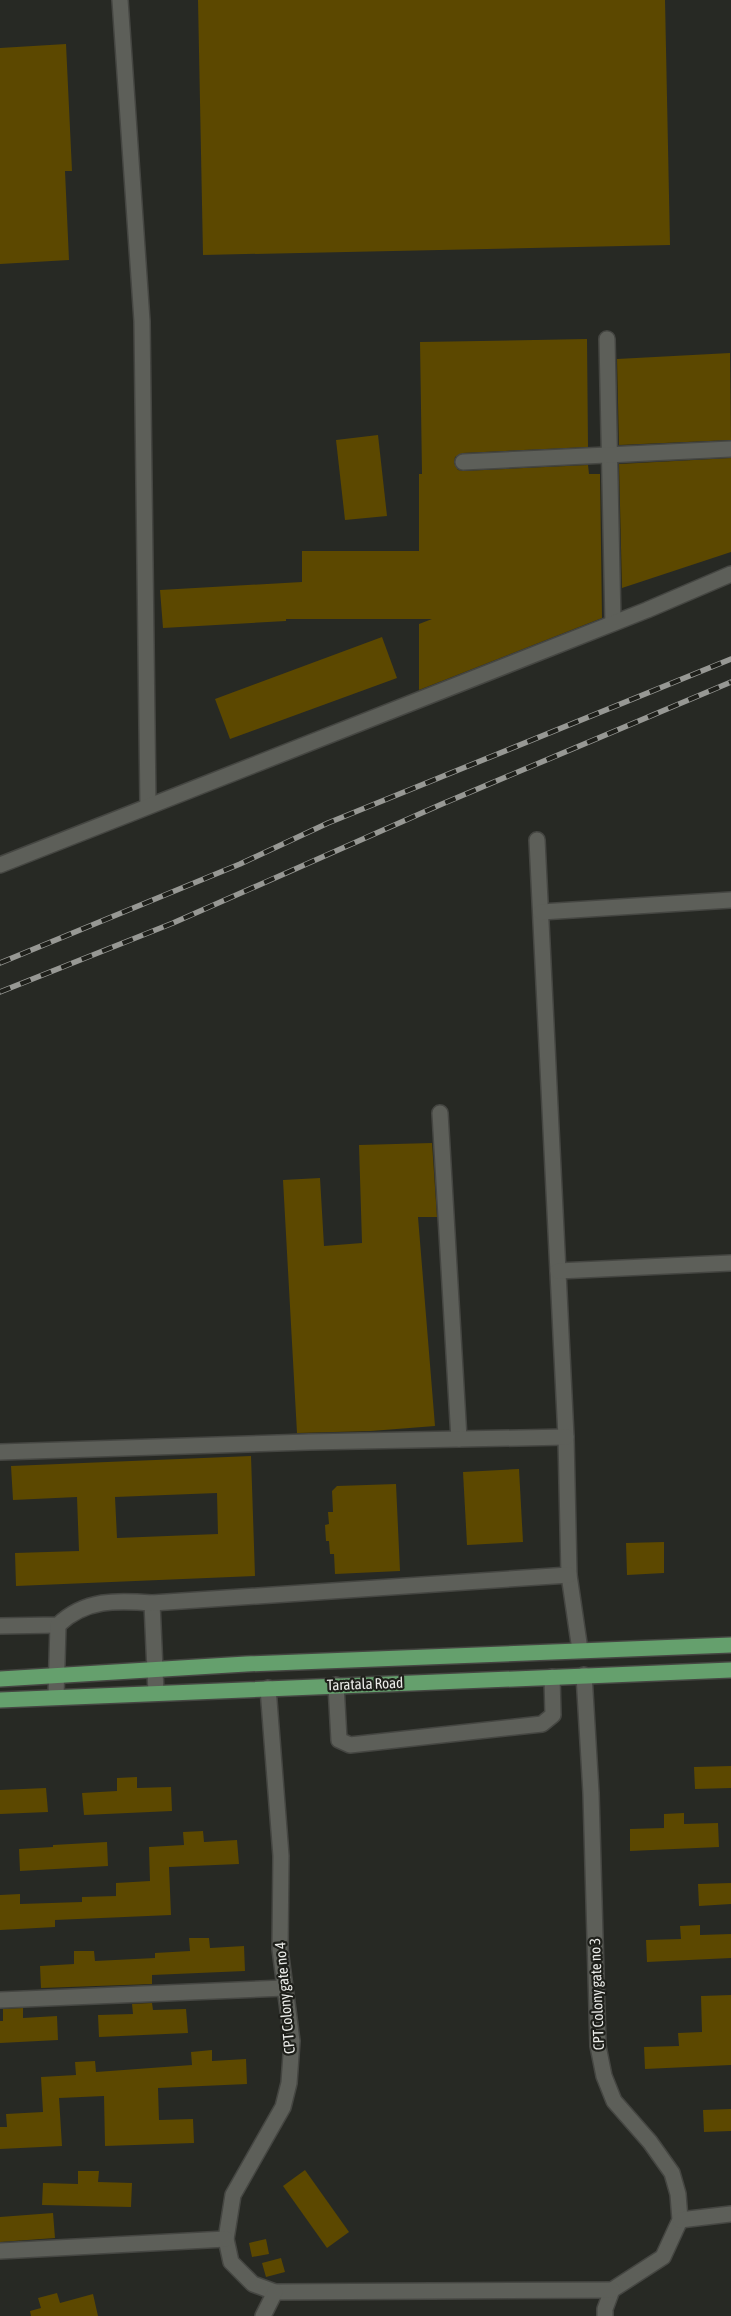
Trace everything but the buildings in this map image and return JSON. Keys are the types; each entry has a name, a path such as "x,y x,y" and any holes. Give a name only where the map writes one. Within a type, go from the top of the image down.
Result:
{"main road":[{"path":"0,1679 580,1650 731,1645"},
{"name":"Taratala Road","path":"0,1700 731,1670"}],"street":[{"path":"120,0 142,321 148,806"},
{"path":"607,339 613,623"},
{"path":"463,462 731,449"},
{"path":"0,865 613,623 731,574"},
{"path":"537,840 566,1437 569,1575 580,1650"},
{"path":"541,912 731,900"},
{"path":"440,1113 459,1439"},
{"path":"558,1271 731,1263"},
{"path":"0,1452 566,1437"},
{"path":"56,1697 58,1625 68,1615 84,1607 102,1602 124,1600 152,1603 569,1575"},
{"path":"152,1603 156,1693"},
{"path":"0,1626 58,1625"},
{"name":"CPT Colony gate no 3","path":"584,1676 591,1793 598,2046 604,2076 614,2101 650,2142 672,2173 678,2194 680,2220"},
{"path":"336,1685 339,1740 350,1745 542,1724 553,1715 552,1677"},
{"name":"CPT Colony gate no 4","path":"268,1688 281,1856 280,1948 292,2041 289,2082 283,2107 233,2195 226,2239 231,2262 253,2284 275,2292 612,2290"},
{"path":"0,2000 285,1988"},
{"path":"605,2316 605,2309 612,2290 662,2257 680,2220 731,2214"},
{"path":"0,2251 226,2239"},
{"path":"263,2316 275,2292"}],"railway":[{"path":"0,963 240,864 328,823 731,659"},
{"path":"0,992 173,923 442,804 731,682"}]}
